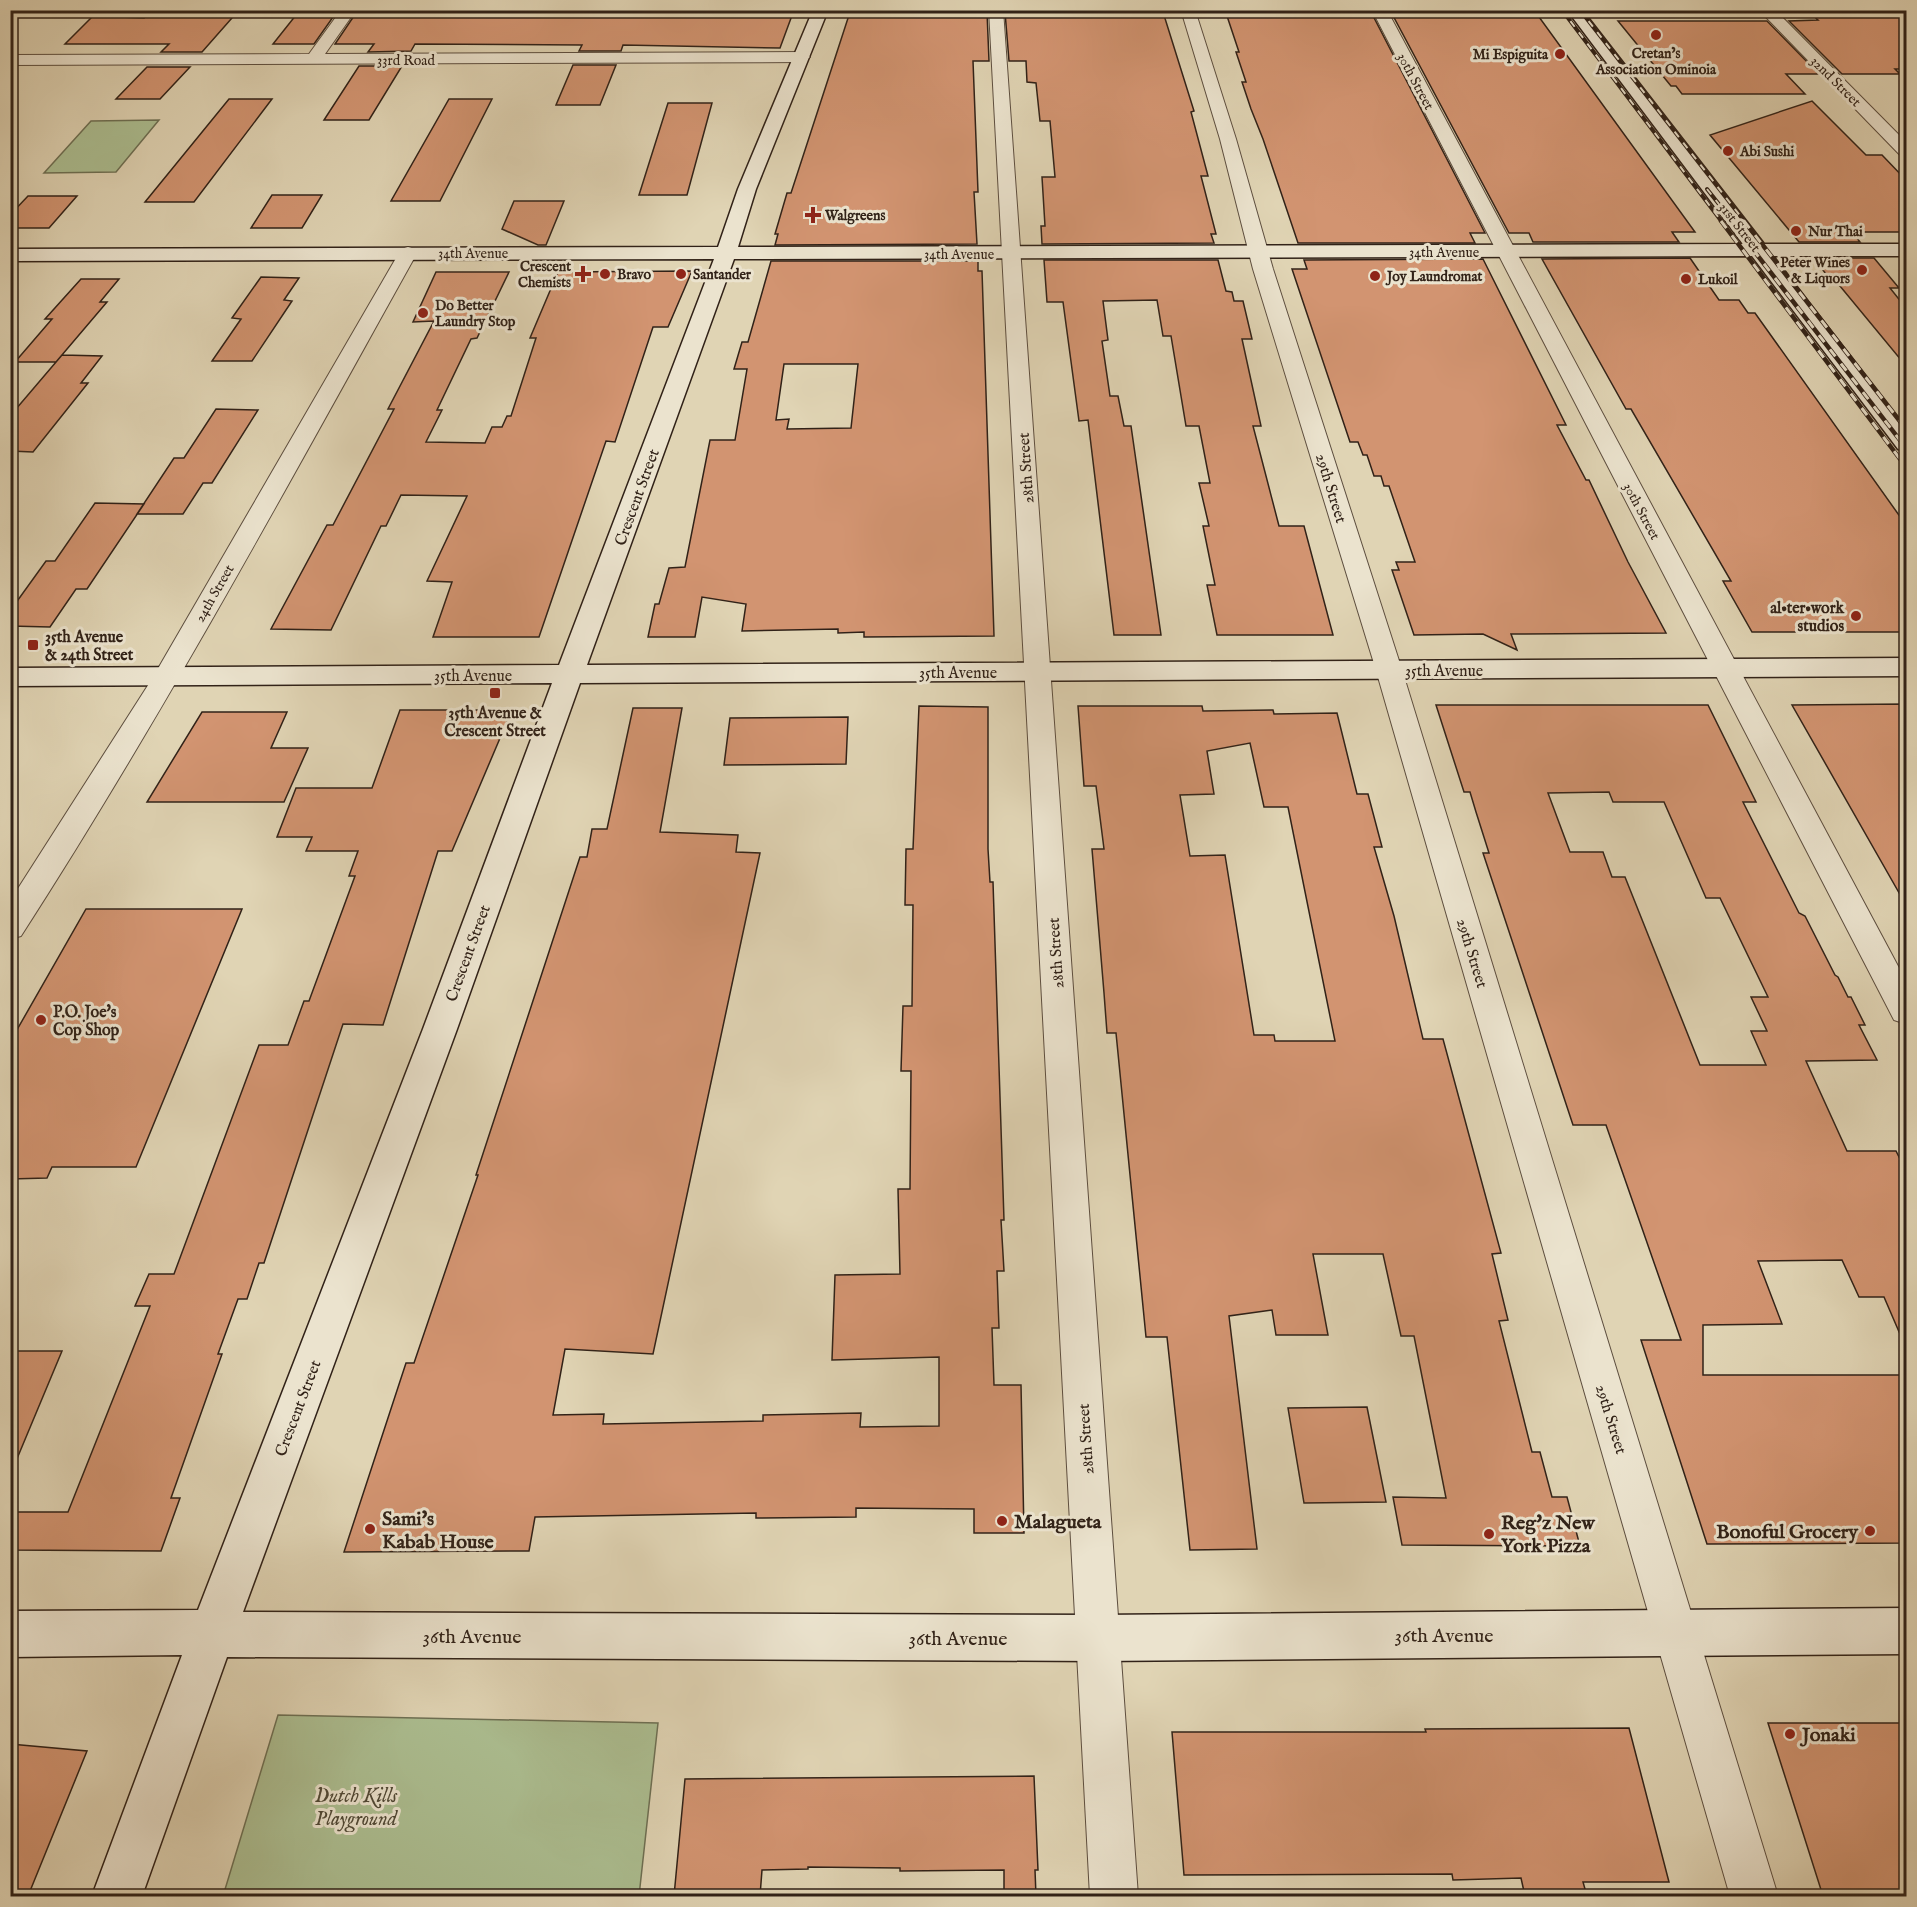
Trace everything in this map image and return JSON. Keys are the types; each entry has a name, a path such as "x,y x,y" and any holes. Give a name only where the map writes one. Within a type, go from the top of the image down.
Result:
{"street":[{"path":"313,60 349,10"},
{"name":"Crescent Street","path":"117,1896 213,1633 440,1029 747,189 821,10"},
{"name":"28th Street","path":"996,10 1114,1896"},
{"name":"29th Street","path":"1188,10 1228,139 1258,251 1389,670 1755,1896"},
{"name":"30th Street","path":"1378,10 1906,1011"},
{"name":"31st Street","path":"1574,10 1906,444"},
{"name":"32nd Street","path":"1766,10 1906,151"},
{"name":"33rd Road","path":"10,60 802,57"},
{"name":"34th Avenue","path":"10,255 1906,250"},
{"name":"24th Street","path":"10,927 48,871 166,676 408,253"},
{"name":"35th Avenue","path":"10,677 1906,667"},
{"name":"36th Avenue","path":"10,1634 1098,1638 1906,1630"}],"green space":[{"path":"159,120 116,172 44,173 91,121"},
{"name":"Dutch Kills Playground","path":"278,1715 658,1723 639,1896 223,1896"}],"building":[{"path":"144,10 239,10 202,52 161,52 169,44 65,44 93,16 144,18"},
{"path":"300,10 338,10 314,44 273,44"},
{"path":"358,10 794,10 780,48 623,45 621,51 579,51 582,45 415,44 411,51 368,52 374,44 335,44"},
{"path":"1225,10 1322,13 1321,10 1370,10 1485,233 1470,233 1475,243 1298,243 1242,82 1246,82"},
{"path":"1390,10 1534,10 1695,232 1672,232 1679,242 1533,242 1529,233 1509,233"},
{"path":"1807,10 1906,10 1906,69 1895,69 1900,74 1842,74 1789,21 1818,20"},
{"path":"850,12 987,12 989,61 973,61 978,192 974,192 977,244 775,245 778,234 775,234 787,193 791,193"},
{"path":"1005,12 1163,12 1194,111 1191,112 1208,176 1201,176 1216,234 1211,234 1214,243 1042,244 1041,226 1045,226 1042,177 1055,177 1050,121 1040,121 1036,83 1027,82 1026,61 1009,61"},
{"path":"1618,21 1767,21 1819,74 1786,74 1805,94 1682,94 1676,86 1671,86"},
{"path":"573,65 616,65 600,105 556,105"},
{"path":"359,66 402,66 369,120 324,120"},
{"path":"147,67 190,67 160,99 116,99"},
{"path":"229,99 272,99 194,202 145,202"},
{"path":"449,99 492,99 440,201 391,201"},
{"path":"1812,101 1866,155 1882,155 1906,180 1906,232 1852,232 1860,242 1799,242 1710,135"},
{"path":"668,103 712,103 687,195 639,195"},
{"path":"272,195 322,195 302,228 251,228"},
{"path":"28,196 77,196 49,228 10,228 10,215"},
{"path":"514,201 564,201 546,245 538,245 502,229"},
{"path":"1690,258 1719,300 1739,300 1748,313 1755,313 1906,525 1906,632 1752,632 1723,581 1731,581 1631,409 1626,409 1542,259"},
{"path":"1813,258 1874,258 1899,288 1890,288 1906,308 1906,366 1835,280 1831,280"},
{"path":"1483,259 1566,425 1557,425 1586,480 1589,480 1628,562 1666,633 1511,634 1517,650 1483,634 1414,635 1392,570 1399,570 1396,562 1415,562 1389,486 1384,486 1381,476 1374,476 1367,455 1363,455 1358,442 1350,442 1292,269 1307,269 1304,260"},
{"path":"1044,260 1218,260 1226,291 1232,292 1234,301 1243,301 1252,339 1242,339 1261,426 1253,426 1279,526 1304,526 1333,635 1217,635 1207,585 1215,585 1203,526 1209,526 1199,483 1210,483 1199,426 1186,426 1171,336 1163,336 1157,300 1103,301 1108,340 1102,341 1110,396 1118,396 1124,426 1131,426 1161,635 1114,635 1088,420 1079,421 1063,302 1047,302"},
{"path":"771,261 978,261 978,271 982,271 994,636 864,637 864,632 838,633 838,629 742,631 746,604 702,597 695,637 648,637 655,604 659,604 669,568 685,567 710,440 735,440 747,369 734,369 742,342 748,342","holes":["784,364 858,364 851,428 787,429 789,419 776,420"]},
{"path":"692,271 668,327 653,327 615,442 606,441 539,637 433,637 452,582 427,581 467,496 401,495 386,526 381,526 331,630 271,629 327,525 333,525 394,409 388,409 434,321 413,322 436,272 509,272 477,338 471,339 437,410 442,410 426,442 485,443 492,427 502,427 507,416 511,416 536,338 530,338 558,272"},
{"path":"261,277 299,278 284,300 292,301 252,361 212,361 241,319 232,318"},
{"path":"81,279 119,279 100,302 107,302 56,362 15,362 52,319 45,319"},
{"path":"62,355 102,356 81,383 88,383 33,452 10,451 10,416"},
{"path":"216,409 258,410 212,483 203,483 183,514 137,514 174,458 184,458"},
{"path":"95,503 144,504 87,589 76,589 50,627 10,626 10,611 46,561 55,561"},
{"path":"1906,704 1906,905 1792,705"},
{"path":"1436,705 1708,705 1756,802 1743,802 1799,913 1805,916 1835,975 1848,997 1851,997 1865,1025 1859,1025 1877,1060 1806,1061 1847,1151 1896,1151 1906,1171 1906,1348 1884,1297 1859,1297 1842,1260 1758,1261 1782,1324 1703,1325 1703,1375 1906,1375 1906,1543 1707,1544 1641,1340 1681,1340 1606,1125 1573,1125 1483,853 1489,853 1470,792 1464,792","holes":["1609,792 1613,802 1664,802 1706,898 1720,898 1768,997 1751,997 1767,1031 1751,1031 1766,1065 1700,1065 1625,877 1612,877 1603,852 1570,852 1548,793"]},
{"path":"919,706 988,707 988,849 990,882 993,882 1004,1220 1001,1220 1004,1271 997,1271 999,1328 992,1328 994,1385 1021,1385 1024,1533 974,1533 974,1509 856,1508 856,1517 756,1518 756,1513 535,1517 529,1551 344,1552 406,1363 414,1363 478,1175 476,1175 580,857 587,857 592,829 607,829 633,708 682,708 660,832 738,835 736,852 760,853 653,1354 565,1349 553,1415 604,1414 603,1424 763,1421 763,1415 861,1413 860,1427 939,1426 939,1357 832,1360 835,1275 900,1274 898,1189 910,1189 911,1071 901,1071 903,1006 912,1006 913,905 905,905 906,849 913,849"},
{"path":"1078,706 1202,706 1203,711 1273,710 1274,714 1337,713 1357,794 1368,794 1382,847 1374,847 1394,916 1423,1039 1443,1039 1501,1253 1492,1254 1508,1320 1499,1321 1532,1452 1540,1452 1552,1497 1567,1497 1580,1546 1402,1545 1393,1497 1446,1498 1414,1336 1401,1336 1383,1254 1313,1254 1328,1335 1276,1335 1272,1310 1229,1316 1257,1549 1190,1550 1167,1337 1146,1337 1116,1033 1107,1033 1092,849 1104,849 1096,786 1084,786","holes":["1250,743 1264,807 1288,807 1335,1041 1275,1041 1274,1035 1254,1035 1225,855 1190,856 1180,795 1214,794 1207,751"]},
{"path":"400,710 512,710 452,851 438,851 383,1025 343,1024 264,1263 259,1263 247,1299 238,1299 218,1354 222,1354 171,1498 180,1498 161,1551 10,1550 10,1512 68,1512 150,1306 135,1306 149,1274 174,1274 259,1045 288,1045 304,1001 309,1001 355,876 349,876 358,851 306,851 312,837 277,837 296,788 372,788"},
{"path":"202,712 287,712 271,748 308,748 284,802 147,802"},
{"path":"848,717 846,764 724,765 730,718"},
{"path":"86,909 242,909 136,1167 52,1167 47,1178 10,1179 10,1042"},
{"path":"10,1351 62,1351 11,1473 10,1473"},
{"path":"1367,1407 1386,1502 1304,1503 1288,1408"},
{"path":"1768,1723 1906,1723 1906,1896 1823,1896"},
{"path":"1629,1728 1669,1882 1583,1882 1587,1896 1525,1896 1521,1878 1453,1880 1452,1874 1184,1875 1172,1732 1426,1732 1425,1729"},
{"path":"10,1744 87,1751 28,1896 10,1896"},
{"path":"1034,1776 1038,1870 1035,1870 1036,1896 1004,1896 1004,1870 900,1871 900,1868 808,1867 808,1869 762,1870 760,1896 674,1896 685,1779"}],"railway":[{"path":"1562,10 1722,222"},
{"path":"1580,10 1745,222"},
{"path":"1707,189 1733,222"},
{"path":"1721,221 1906,467"},
{"path":"1731,221 1906,448"},
{"path":"1744,221 1906,429"}],"place":[{"name":"Cretan’s Association Ominoia","path":"1656,35"},
{"name":"Mi Espiguita","path":"1560,54"},
{"name":"Abi Sushi","path":"1728,151"},
{"name":"Walgreens","path":"813,215"},
{"name":"Nur Thai","path":"1796,231"},
{"name":"Peter Wines & Liquors","path":"1862,270"},
{"name":"Crescent Chemists","path":"583,274"},
{"name":"Bravo","path":"605,274"},
{"name":"Santander","path":"681,274"},
{"name":"Joy Laundromat","path":"1375,276"},
{"name":"Lukoil","path":"1686,279"},
{"name":"Do Better Laundry Stop","path":"423,313"},
{"name":"al•ter•work studios","path":"1856,616"},
{"name":"35th Avenue & 24th Street","path":"33,645"},
{"name":"35th Avenue & Crescent Street","path":"495,693"},
{"name":"P.O. Joe's Cop Shop","path":"41,1020"},
{"name":"Malagueta","path":"1002,1521"},
{"name":"Sami's Kabab House","path":"370,1529"},
{"name":"Bonoful Grocery","path":"1870,1531"},
{"name":"Reg'z New York Pizza","path":"1489,1534"},
{"name":"Jonaki","path":"1790,1734"}]}
